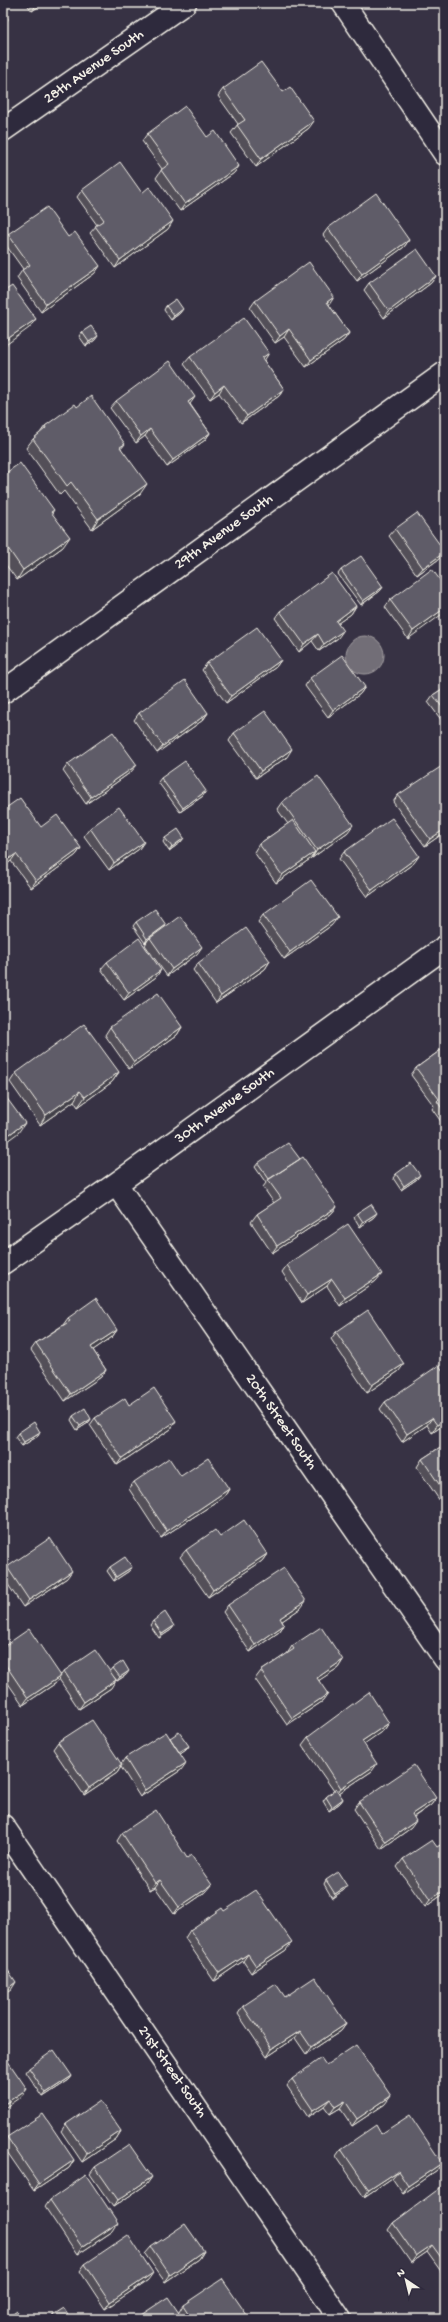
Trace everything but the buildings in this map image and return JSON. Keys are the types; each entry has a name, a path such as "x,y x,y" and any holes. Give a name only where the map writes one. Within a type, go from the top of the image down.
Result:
{"street":[{"name":"28th Avenue South","path":"3,130 185,3"},
{"path":"343,3 445,154"},
{"name":"29th Avenue South","path":"3,692 445,373"},
{"name":"30th Avenue South","path":"3,1263 116,1184 445,947"},
{"name":"20th Street South","path":"116,1184 445,1659"},
{"name":"21st Street South","path":"3,1826 340,2319"}],"shaded area":[{"path":"361,636 369,636 379,641 383,648 383,662 379,669 369,674 361,674 351,669 349,666 346,659 346,651 351,641 354,639"}]}
